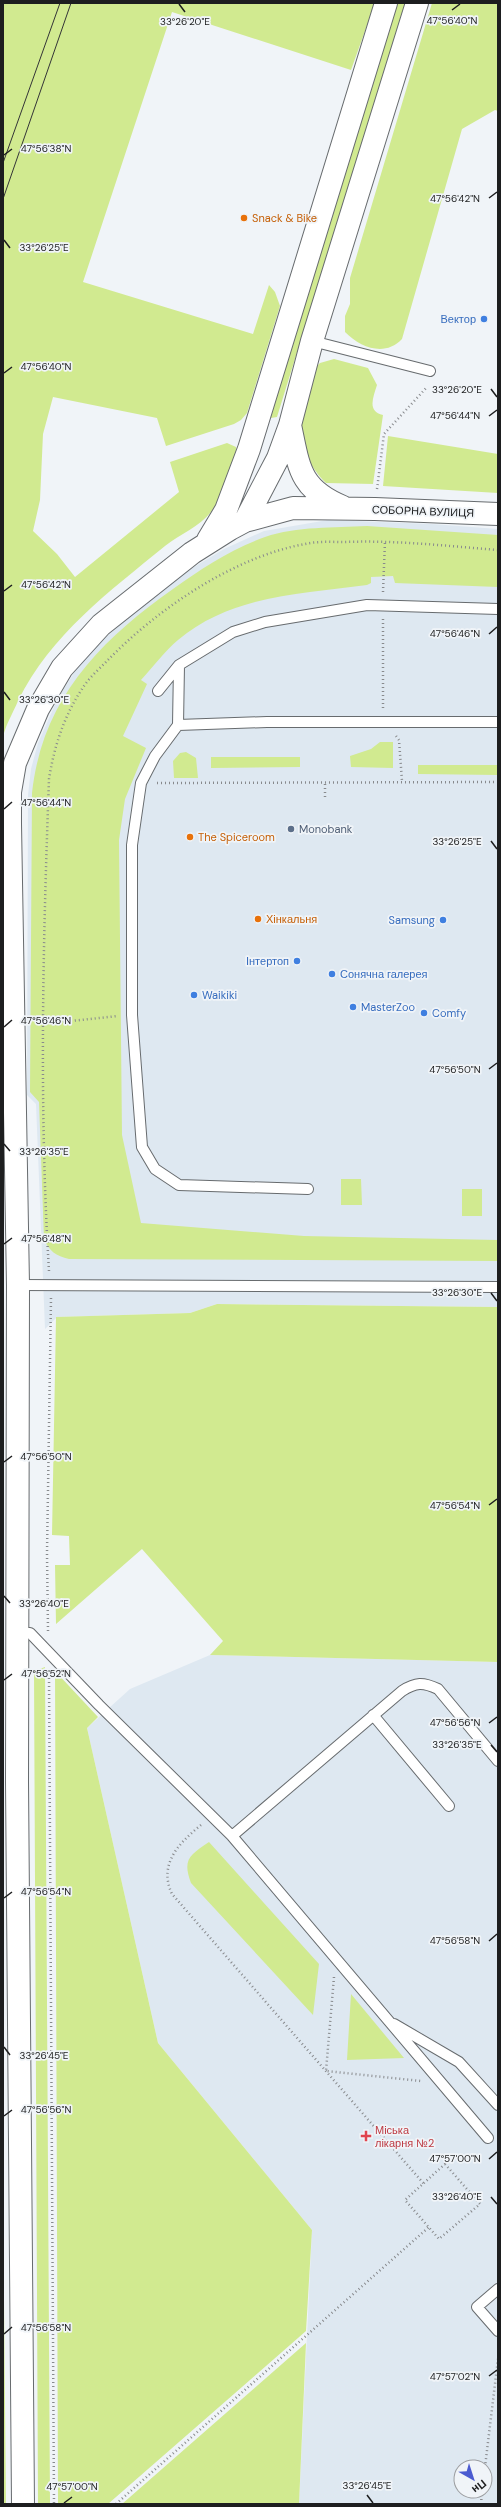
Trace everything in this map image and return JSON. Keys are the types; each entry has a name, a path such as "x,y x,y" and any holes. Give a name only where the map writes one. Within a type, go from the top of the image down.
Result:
{"street":[{"path":"23,2504 17,1633 18,1285 10,792 15,763 38,708 62,668 101,625 207,543 226,510 249,449 386,3"},
{"path":"245,521 278,458 290,425 312,341 417,3"},
{"path":"290,425 298,460 305,480 326,500 348,509"},
{"name":"СОБОРНА ВУЛИЦЯ","path":"207,543 245,521 293,508 375,509 498,514"}],"lane":[{"path":"312,341 430,371"},
{"path":"158,691 179,665 233,632 265,622 351,607 383,605 498,609"},
{"path":"179,665 178,725 154,756 141,783 132,845 132,1015 142,1147 155,1169 179,1185 308,1189"},
{"path":"178,725 267,722 498,722"},
{"path":"18,1285 498,1287"},
{"path":"17,1633 30,1633 232,1836 488,2138"},
{"path":"232,1836 373,1715 408,1687 414,1684 426,1683 438,1689 498,1761"},
{"path":"373,1715 449,1806"},
{"path":"388,2021 459,2062 498,2105"},
{"path":"498,2289 477,2307 498,2331"}],"path":[{"path":"375,509 384,434 427,387"},
{"path":"385,541 383,605 383,722 400,740 402,781"},
{"path":"141,783 402,781 498,782"},
{"path":"325,782 325,797"},
{"path":"54,2504 49,1652 47,1553 52,1321 43,1104 43,1024 132,1015"},
{"path":"212,1816 176,1850 169,1864 166,1882 172,1894 424,2184"},
{"path":"326,2071 335,1957"},
{"path":"326,2071 441,2083"},
{"path":"445,2164 480,2204 439,2239 429,2227 405,2200 445,2164"},
{"path":"116,2504 429,2227"},
{"path":"486,2459 498,2359"}],"shaded area":[{"path":"328,520 432,524 498,529 498,1307 217,1304 190,1313 57,1317 45,1329 36,1104 27,1095 28,795 31,769 38,743 57,700 77,668 97,645 151,598 189,570 224,549 264,531"},
{"name":"Міська лікарня №2","path":"210,1655 498,1662 498,2504 299,2504 312,2230 158,2043 87,1728 130,1689"}],"green space":[{"path":"3,3 375,3 351,70 172,12 83,282 253,334 269,285 275,292 280,306 247,413 241,420 234,424 166,446 157,418 53,397 43,434 40,500 33,531 57,554 75,577 179,492 170,462 227,443 236,447 237,451 223,491 211,512 201,522 165,546 123,580 64,635 31,677 18,701 3,737"},
{"path":"396,3 405,3 277,417 271,418 270,415"},
{"path":"432,3 498,3 498,111 495,110 462,129 402,339 395,345 388,348 373,348 351,338 345,332 345,316 350,304 350,278"},
{"path":"334,359 368,368 377,385 372,403 375,410 383,415 373,484 326,483 311,465 304,450 300,427 304,405 314,369 320,363"},
{"path":"388,436 498,454 498,493 383,486"},
{"path":"367,526 498,535 498,587 395,583 393,576 371,577 371,583 367,585 292,594 244,605 199,625 178,640 141,680 147,684 123,736 146,748 125,799 119,840 122,1135 141,1223 304,1236 498,1240 498,1261 69,1259 60,1256 48,1247 44,1239 39,1102 30,1092 32,793 38,760 48,729 61,701 78,676 99,652 121,630 146,609 206,566 240,547 277,533 303,529"},
{"path":"380,742 393,742 393,768 351,767 350,756 371,749"},
{"path":"186,752 196,758 198,778 174,778 173,761 180,753"},
{"path":"211,757 300,757 300,767 211,768"},
{"path":"418,765 498,765 498,775 418,774"},
{"path":"341,1179 361,1179 362,1205 341,1205"},
{"path":"462,1189 482,1189 482,1216 462,1216"},
{"path":"217,1304 498,1307 498,1662 210,1655 223,1641 142,1549 56,1624 55,1565 70,1565 69,1536 52,1535 56,1317 190,1313"},
{"path":"45,1667 50,2504 38,2504 34,1671"},
{"path":"55,1671 98,1717 87,1728 158,2043 312,2230 306,2331 108,2504 58,2504"},
{"path":"209,1842 319,1964 313,2015 191,1883 187,1868 190,1858"},
{"path":"351,1994 404,2058 347,2060"},
{"path":"3,2197 6,2504 3,2504"},
{"path":"306,2343 299,2504 122,2504"}],"tram line":[{"path":"3,163 60,3"},
{"path":"3,199 71,3"}],"place":[{"name":"Snack & Bike","path":"244,218"},
{"name":"Вектор","path":"484,319"},
{"name":"Monobank","path":"291,829"},
{"name":"The Spiceroom","path":"190,837"},
{"name":"Хінкальня","path":"258,919"},
{"name":"Samsung","path":"443,920"},
{"name":"Інтертоп","path":"297,961"},
{"name":"Сонячна галерея","path":"332,974"},
{"name":"Waikiki","path":"194,995"},
{"name":"MasterZoo","path":"353,1007"},
{"name":"Comfy","path":"424,1013"},
{"name":"Міська лікарня №2","path":"366,2136"}]}
